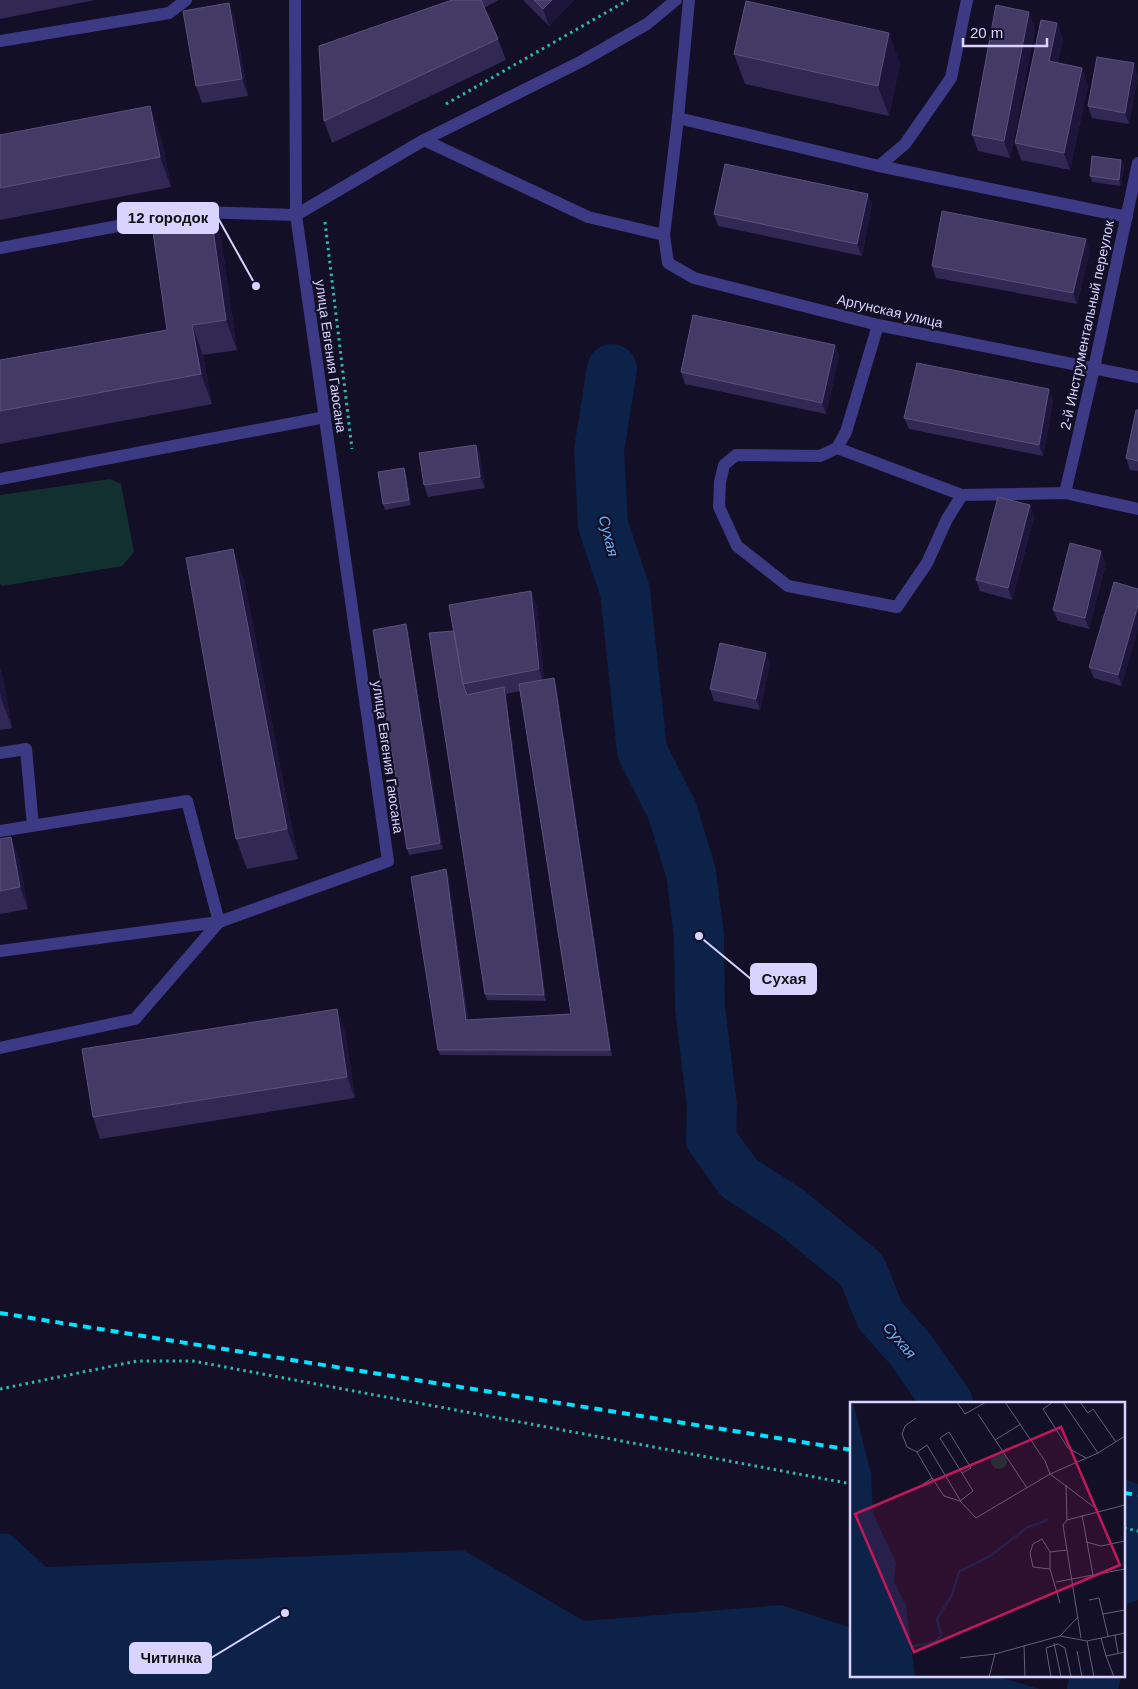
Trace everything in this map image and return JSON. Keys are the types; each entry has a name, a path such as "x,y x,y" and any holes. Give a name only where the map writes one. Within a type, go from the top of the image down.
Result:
{"street":[{"path":"0,41 169,13 186,0"},
{"name":"улица Евгения Гаюсана","path":"0,1048 135,1019 219,922 388,861 296,215 296,0"},
{"path":"0,248 194,212 296,215 424,140 582,61 647,24 676,0"},
{"path":"424,140 588,217 664,235 678,118 689,0"},
{"path":"879,166 905,144 951,78 967,0"},
{"path":"678,118 879,166 1126,218"},
{"name":"2-й Инструментальный переулок","path":"1065,493 1138,163"},
{"name":"Аргунская улица","path":"664,235 668,263 694,278 878,325 1138,377"},
{"path":"878,325 846,432 837,448 820,456 736,455 724,465 720,482 719,507 737,546 788,586 896,607 927,564 947,519 962,495"},
{"path":"0,479 325,418"},
{"path":"837,448 962,495 1065,493 1138,509"},
{"path":"0,753 26,749 33,826"},
{"path":"0,831 187,801 219,922 0,951"}],"path":[{"path":"446,104 628,0"},
{"path":"323,200 353,452"},
{"path":"0,1389 137,1360 193,1361 850,1484"}],"green space":[{"path":"110,479 121,484 134,552 122,566 2,586 0,584 0,495"}],"water":[{"path":"0,1534 10,1534 46,1567 463,1550 584,1621 781,1605 850,1627 850,1676 995,1676 1040,1689 0,1689"}],"building":[{"path":"452,0 481,0 498,39 324,121 319,46"},
{"path":"534,0 552,0 543,9"},
{"path":"746,1 889,33 878,86 734,54"},
{"path":"229,3 242,79 196,86 183,11"},
{"path":"996,5 1029,12 1004,141 972,135"},
{"path":"1041,20 1057,23 1049,61 1082,68 1064,153 1015,143"},
{"path":"1097,57 1134,63 1125,113 1088,106"},
{"path":"150,106 160,157 0,188 0,135"},
{"path":"1092,156 1121,160 1119,180 1090,176"},
{"path":"725,164 868,194 857,244 714,214"},
{"path":"210,208 226,320 192,325 201,374 0,411 0,360 167,330 151,218"},
{"path":"942,211 1086,239 1073,293 932,266"},
{"path":"693,315 835,345 822,403 681,372"},
{"path":"917,363 1049,389 1039,445 904,418"},
{"path":"1136,410 1138,410 1138,461 1126,458"},
{"path":"476,445 480,477 424,485 419,453"},
{"path":"404,468 409,500 383,504 378,472"},
{"path":"998,497 1030,505 1008,588 976,580"},
{"path":"1070,543 1101,551 1085,618 1053,610"},
{"path":"233,549 287,829 236,839 186,558"},
{"path":"1114,582 1138,589 1138,605 1118,675 1089,667"},
{"path":"531,591 539,669 463,684 449,605"},
{"path":"406,624 440,843 407,849 373,630"},
{"path":"454,631 463,684 467,695 504,687 544,995 485,994 429,633"},
{"path":"720,643 766,653 756,699 710,689"},
{"path":"554,678 610,1050 438,1050 411,877 446,869 466,1020 571,1014 519,684"},
{"path":"11,837 20,887 0,891 0,839"},
{"path":"337,1009 347,1077 93,1117 82,1049"}],"waterway":[{"name":"Сухая","path":"612,369 599,450 603,525 625,591 642,751 672,810 691,873 699,936 700,1008 712,1106 711,1139 739,1178 790,1211 862,1270 880,1315 911,1350 947,1402"},
{"name":"Сухая","path":"1092,1689 1096,1676"}],"railway":[{"path":"0,1313 850,1450"},
{"path":"1126,1493 1138,1495"}],"place":[{"name":"12 городок","path":"256,286"},
{"name":"Сухая","path":"699,936"},
{"name":"Читинка","path":"285,1613"}]}
